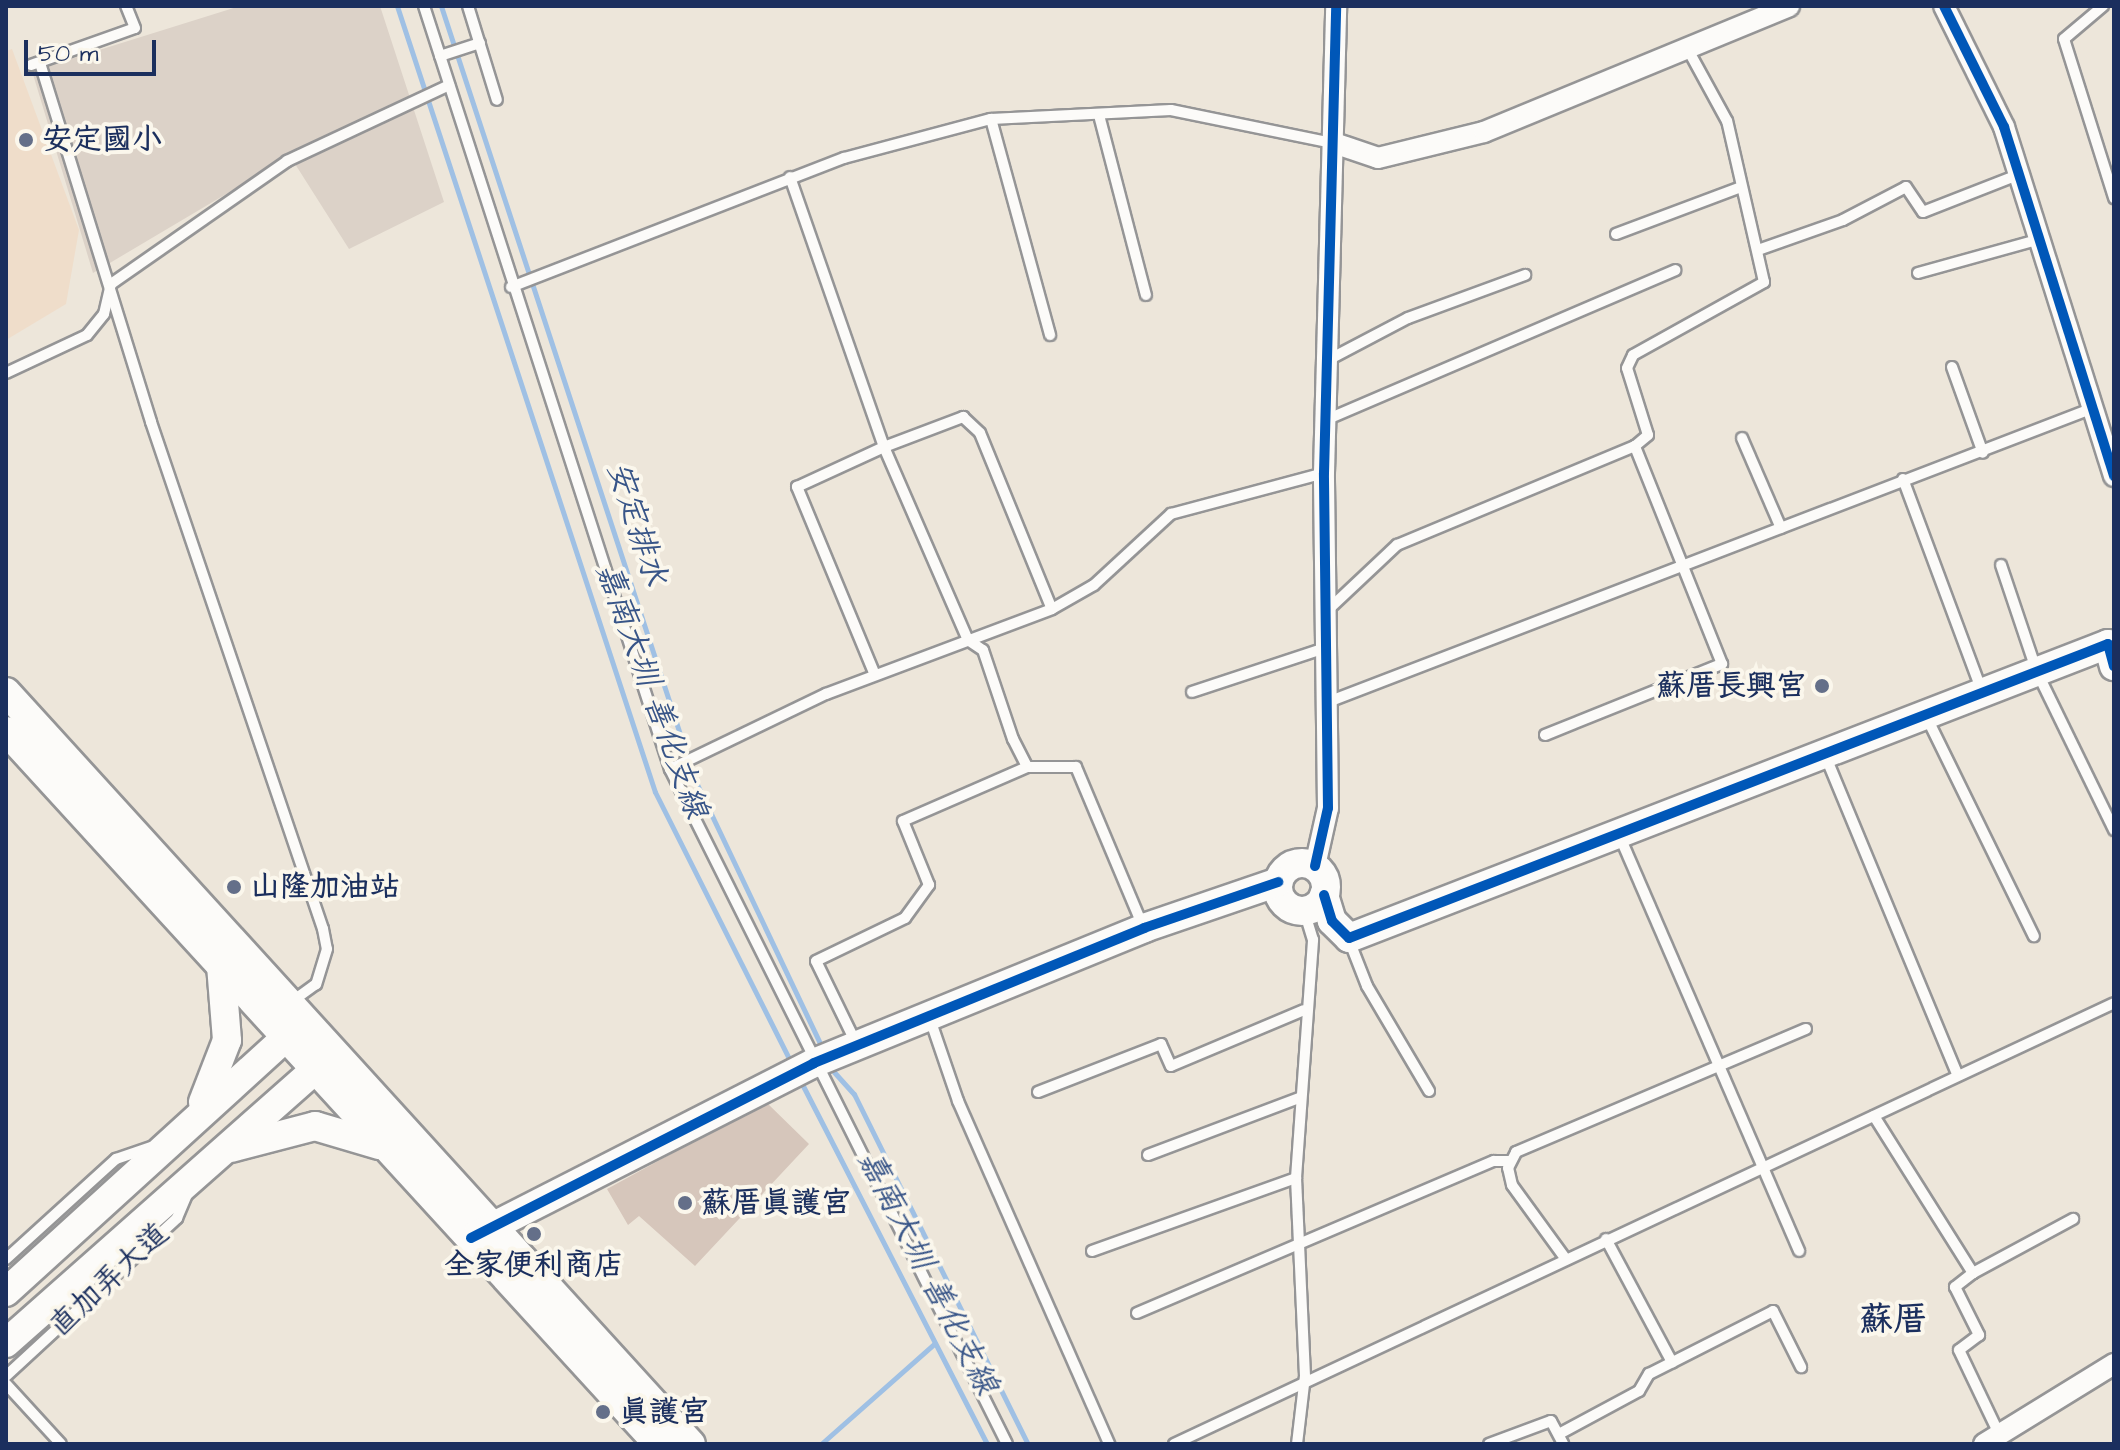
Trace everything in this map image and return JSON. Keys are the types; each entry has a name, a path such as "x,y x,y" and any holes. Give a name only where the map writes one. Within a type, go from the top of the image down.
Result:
{"street":[{"path":"1314,903 1315,866 1328,808 1328,702 1323,615 1324,473 1328,419 1336,6"},
{"path":"1334,143 1378,158 1484,132 1789,6"},
{"path":"1944,6 1975,58 2020,174 2114,476"},
{"path":"1278,882 1284,903 1314,903 1349,938 1824,752 2037,672 2112,650"},
{"path":"6,692 294,1019 392,1151 482,1231 658,1444"},
{"path":"6,731 220,965 294,1019"},
{"path":"482,1231 802,1069 1144,928 1278,882 1292,864 1315,866"},
{"path":"193,1120 215,1082 227,1040 220,965"},
{"name":"直加弄大道","path":"6,1292 193,1120 294,1019"},
{"path":"325,1060 482,1231 691,1444"},
{"name":"直加弄大道","path":"6,1343 325,1060"},
{"path":"223,1150 315,1126 392,1151"},
{"path":"1991,1439 2114,1364"}],"lane":[{"path":"126,6 135,28 35,64 111,284 323,929 327,949 316,984 294,1019"},
{"path":"424,6 511,287 670,769 802,1069 1007,1444"},
{"path":"468,6 497,100"},
{"path":"2103,6 2064,39 2114,198"},
{"path":"440,56 480,43"},
{"path":"1323,615 1397,545 1635,446 1648,435 1627,368 1633,355 1764,282 1727,121 1687,48"},
{"path":"6,373 87,335 104,314 111,284 287,161 414,97 449,85"},
{"path":"511,287 790,177 991,119 1171,110 1334,143"},
{"path":"1099,115 1146,295"},
{"path":"991,119 1050,335"},
{"path":"1758,250 1843,220 1906,187 1923,212 2020,174"},
{"path":"790,177 884,447 968,640 983,650 1027,767"},
{"path":"1616,234 1741,187"},
{"path":"1918,273 2041,239"},
{"path":"1328,419 1675,270"},
{"path":"1328,360 1408,318 1525,275"},
{"path":"1952,367 1983,453"},
{"path":"1328,702 1686,570 1903,479 1983,453 2095,408"},
{"path":"875,675 797,487 884,447 963,417 980,433 1052,609"},
{"path":"1742,438 1781,528"},
{"path":"1545,735 1722,664 1635,446"},
{"path":"670,769 875,675 1052,609 1094,585 1171,514 1324,473"},
{"path":"1903,479 1983,693"},
{"path":"2001,565 2037,672 2114,830"},
{"path":"1192,692 1325,648"},
{"path":"1926,716 2034,936"},
{"path":"1824,752 1957,1074"},
{"path":"857,1046 816,961 905,918 929,885 932,876 903,821 1027,767 1076,767 1144,928"},
{"path":"1617,831 1713,1064 1799,1251"},
{"path":"1297,1444 1305,1376 1296,1178 1304,1010 1313,940 1314,903"},
{"path":"1349,938 1367,986 1429,1091"},
{"path":"1174,1444 1305,1376 2114,1003"},
{"path":"1038,1092 1161,1044 1171,1066 1304,1010"},
{"path":"929,1017 958,1101 1109,1444"},
{"path":"1137,1313 1301,1248 1494,1161 1509,1161 1531,1141 1713,1064 1806,1029"},
{"path":"1148,1155 1299,1098"},
{"path":"1874,1116 1973,1273"},
{"name":"直加弄大道","path":"6,1259 116,1159 171,1140"},
{"path":"1509,1161 1512,1185 1565,1258"},
{"name":"直加弄大道","path":"6,1376 177,1218 197,1174"},
{"path":"1092,1251 1296,1178"},
{"path":"1991,1439 1959,1350 1979,1335 1955,1287 1973,1273 2073,1219"},
{"path":"1606,1239 1672,1362"},
{"path":"1489,1444 1551,1421 1561,1439 1639,1391 1649,1374 1773,1311 1801,1367"},
{"path":"6,1384 61,1444"}],"shaded area":[{"path":"240,6 380,6 444,202 349,249 290,156 93,273 32,71"},
{"name":"安定國小","path":"12,49 79,230 66,304 6,340 6,51"}],"building":[{"path":"766,1102 809,1144 695,1266 639,1216 628,1225 607,1189"}],"waterway":[{"name":"嘉南大圳 善化支線","path":"397,6 655,792 793,1066"},
{"name":"安定排水","path":"441,6 695,780 820,1043"},
{"name":"安定排水","path":"834,1072 854,1094 1028,1444"},
{"name":"嘉南大圳 善化支線","path":"801,1082 987,1444"},
{"path":"821,1444 934,1344"}],"cycle path":[{"path":"1315,866 1328,808 1324,473 1336,6"},
{"path":"1944,6 2004,127 2114,476"},
{"path":"1324,895 1332,921 1349,938 2108,644 2114,666"},
{"path":"471,1238 814,1063 1144,928 1278,882"}],"place":[{"name":"安定國小","path":"26,140"},
{"name":"蘇厝長興宮","path":"1822,686"},
{"name":"山隆加油站","path":"234,887"},
{"name":"蘇厝真護宮","path":"685,1203"},
{"name":"全家便利商店","path":"534,1234"},
{"name":"真護宮","path":"603,1412"}],"district":[{"name":"蘇厝","path":"1893,1321"}]}
